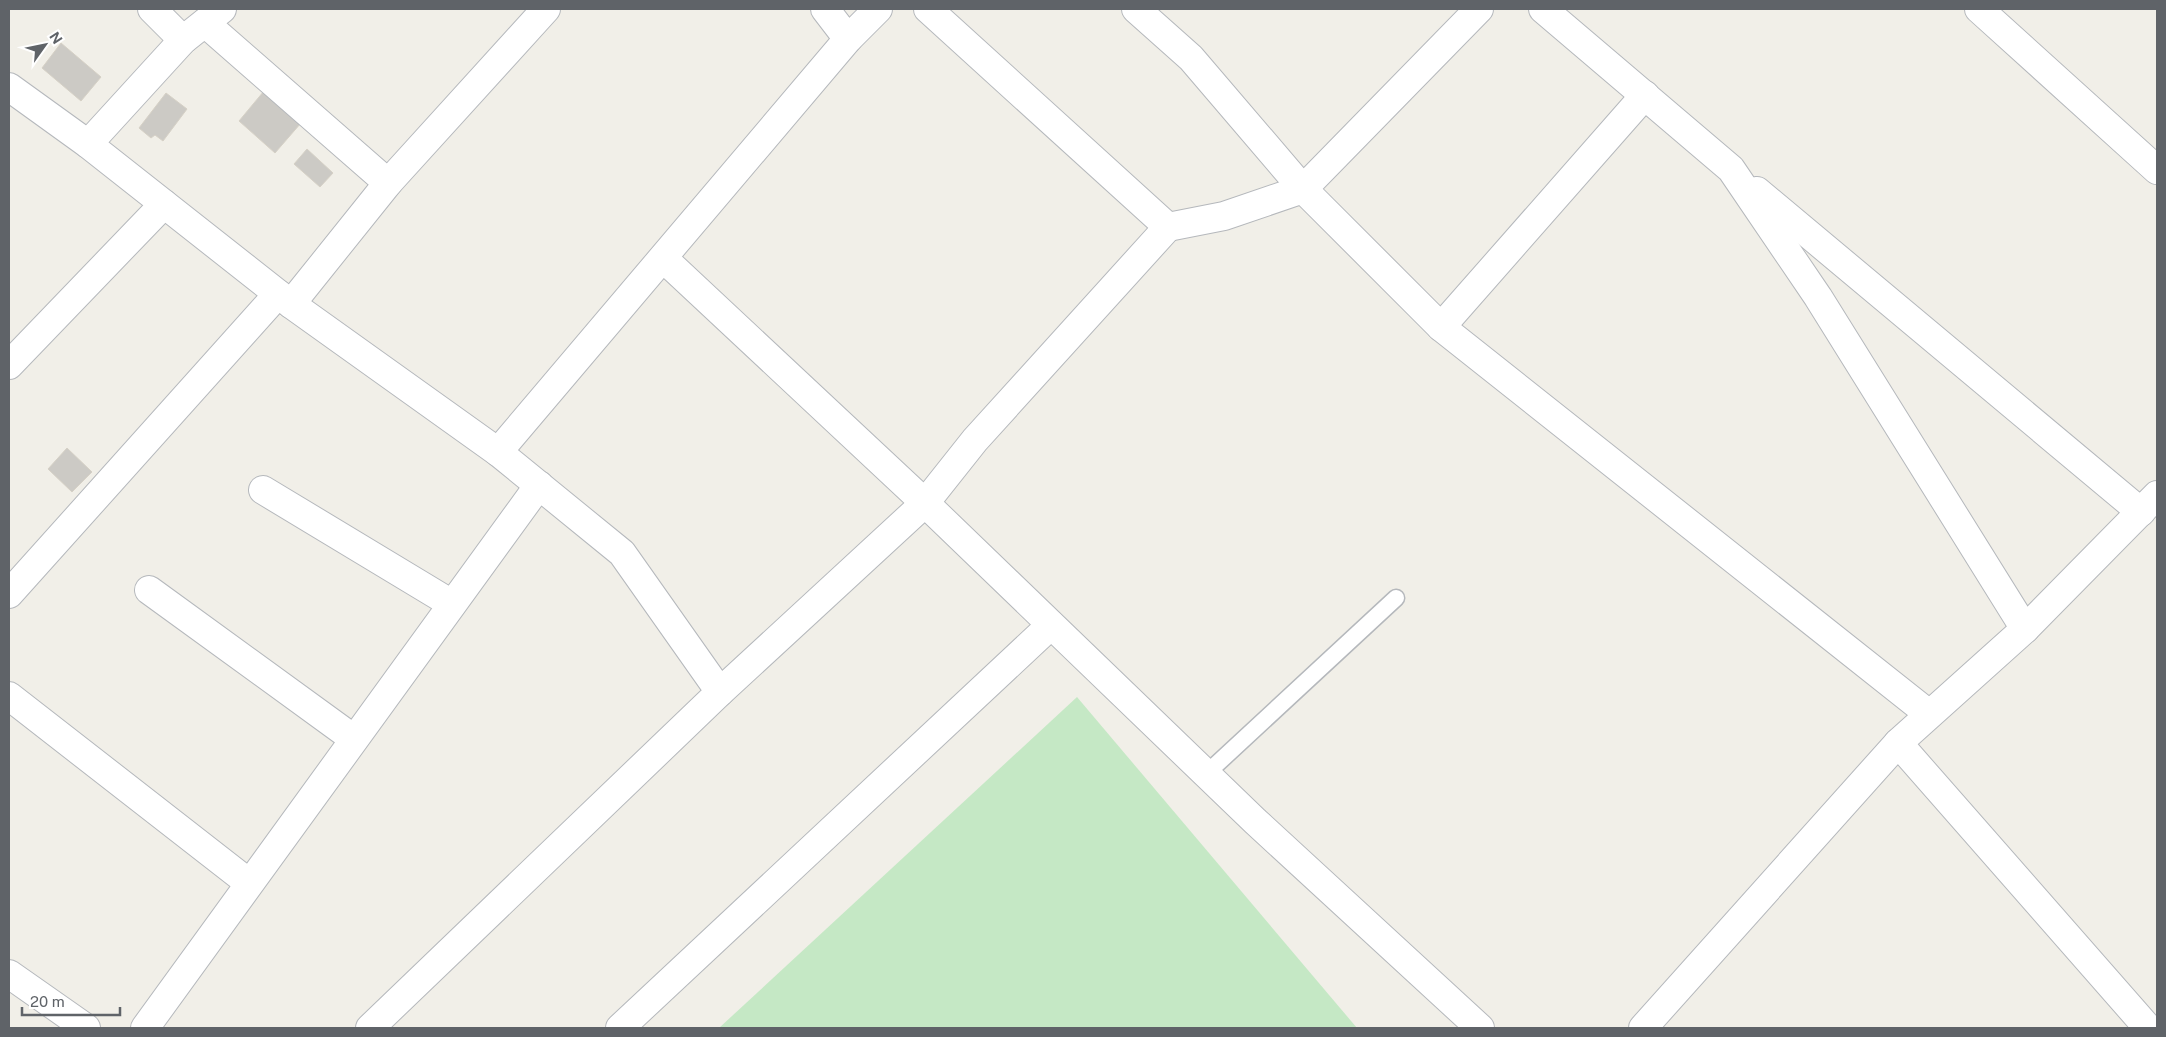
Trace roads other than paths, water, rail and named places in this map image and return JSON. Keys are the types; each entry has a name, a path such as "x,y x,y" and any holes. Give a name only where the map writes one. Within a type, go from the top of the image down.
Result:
{"street":[{"path":"152,9 183,40"},
{"path":"9,594 284,299 546,9"},
{"path":"824,9 848,39"},
{"path":"498,452 848,39 878,9"},
{"path":"928,9 1168,227"},
{"path":"1136,9 1191,58 1303,189 1441,327 1928,714"},
{"path":"370,1028 720,692 925,503 975,440 1168,227 1224,216 1303,189 1479,9"},
{"path":"1543,9 1731,169 2149,504 2025,629 1928,714 1898,743 1643,1028"},
{"path":"1978,9 2157,170"},
{"path":"88,144 183,40 214,16 388,183"},
{"path":"9,87 88,144 284,299 498,452 622,553 720,692"},
{"path":"1441,327 1645,95"},
{"path":"1731,169 1818,297 2025,629"},
{"path":"9,365 164,204"},
{"path":"663,258 925,503 1206,774 1480,1028"},
{"path":"145,1028 539,485"},
{"path":"263,490 452,604"},
{"path":"149,590 354,739"},
{"path":"620,1028 1051,625"},
{"path":"9,696 249,883"},
{"path":"1898,743 2148,1028"},
{"path":"9,974 86,1028"}],"lane":[{"path":"1206,774 1396,598"}]}
